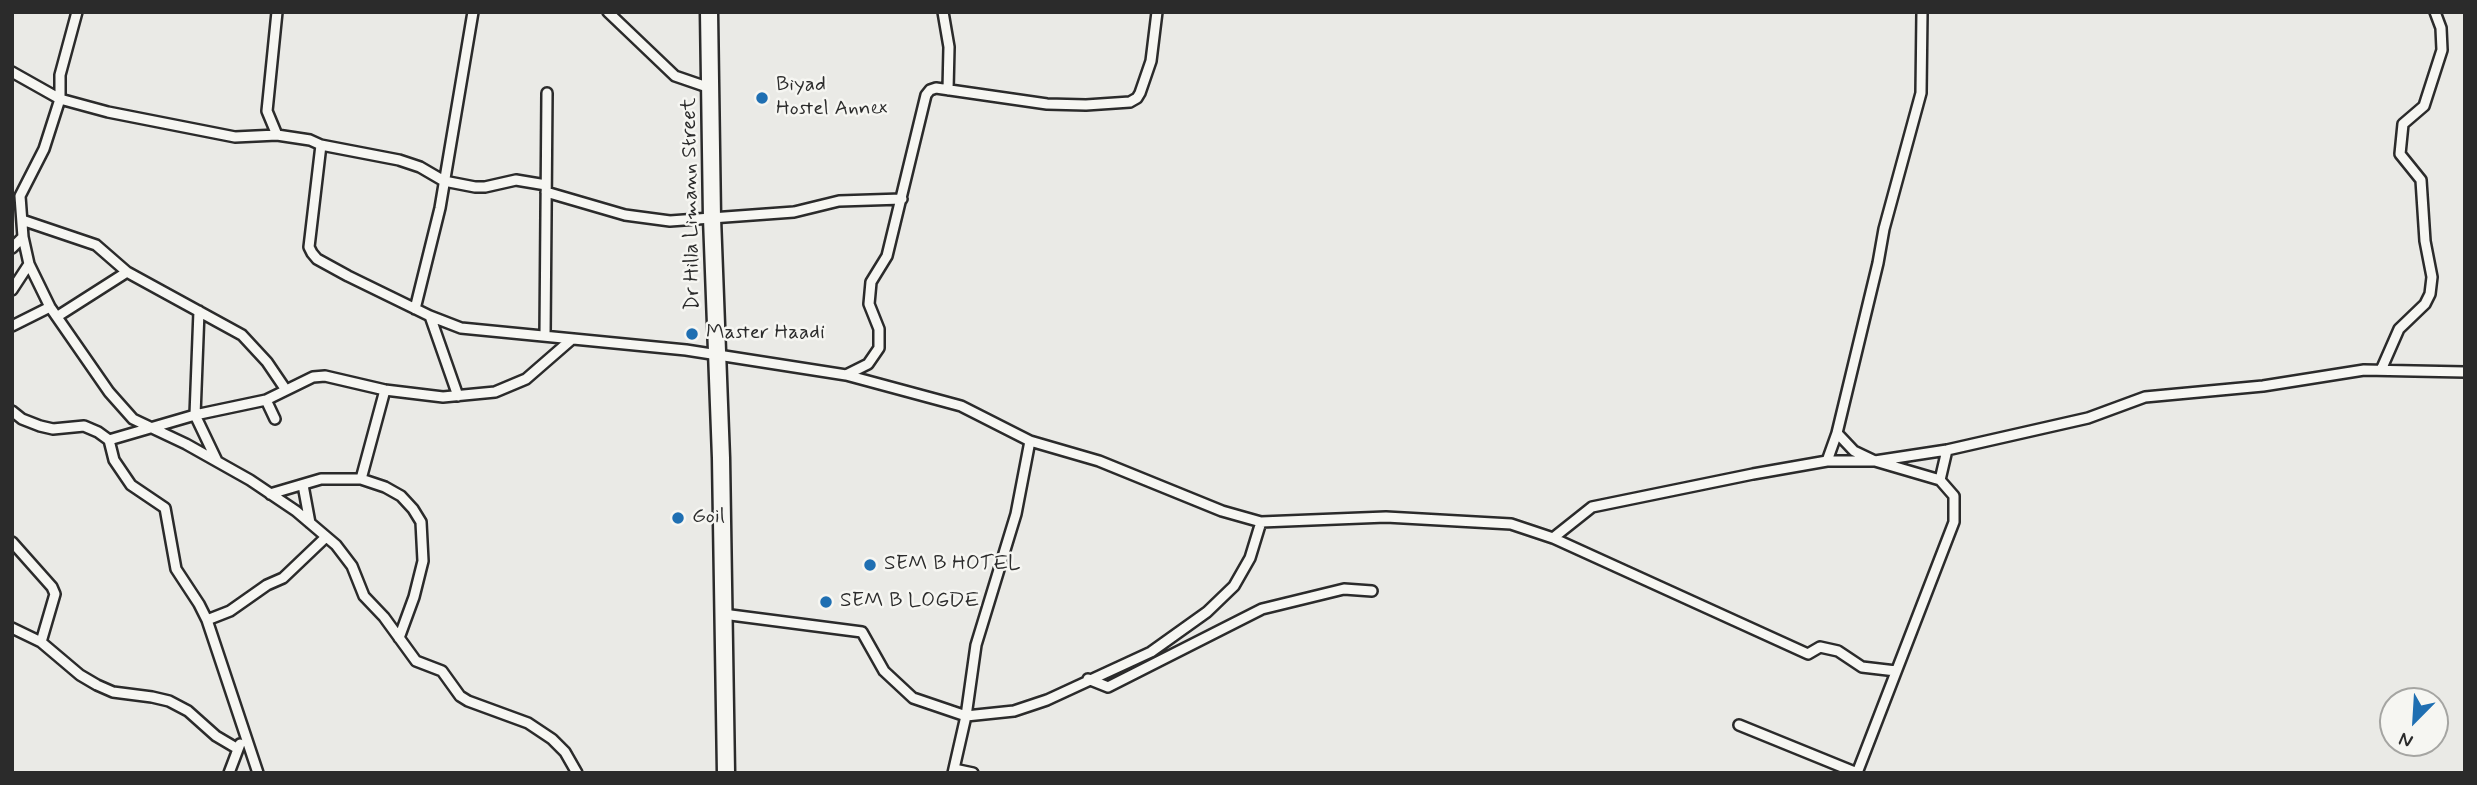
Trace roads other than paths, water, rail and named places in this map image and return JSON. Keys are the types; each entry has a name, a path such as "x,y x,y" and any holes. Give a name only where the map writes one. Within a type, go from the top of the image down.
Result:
{"highway":[{"name":"Dr Hilla Limann Street","path":"709,12 726,773"}],"street":[{"path":"77,12 61,75 60,99 44,149 20,195 23,237 29,264 50,306 120,406 133,419 217,461 310,523 336,545 352,566 364,596 384,617 416,661 442,671 460,696 528,723 552,739 565,752 577,773"},
{"path":"277,12 267,111 277,135"},
{"path":"415,309 444,181 473,12"},
{"path":"608,12 675,76 710,88"},
{"path":"943,12 948,47 948,90"},
{"path":"846,375 868,364 878,348 879,329 869,304 871,282 887,256 926,95 930,90 936,88 1047,104 1130,102 1138,98 1152,61 1157,12"},
{"path":"1827,461 1837,432 1884,229 1921,93 1922,12"},
{"path":"2381,370 2399,329 2425,304 2430,294 2432,277 2425,240 2421,180 2400,154 2403,124 2424,106 2442,50 2441,28 2435,12"},
{"path":"12,72 60,99 108,112 235,137 277,135 310,140 321,145 409,163 444,181 475,187 516,180 625,215 670,221 794,212 839,201 902,199"},
{"path":"545,336 547,93"},
{"path":"321,145 309,247 312,253 317,259 415,309 461,328 686,350 846,375 961,406 1030,441 1099,461 1222,511 1261,522 1386,517 1511,524 1553,538 1808,653 1820,647 1838,651 1863,667 1896,671"},
{"path":"22,220 96,245 127,272 242,335 267,362 286,390"},
{"path":"12,248 23,237"},
{"path":"12,290 29,264"},
{"path":"58,316 127,272"},
{"path":"12,326 50,306"},
{"path":"199,311 195,415 217,461"},
{"path":"430,316 458,396"},
{"path":"109,440 195,415 266,400 313,377 325,376 385,390 443,397 495,392 526,379 572,338"},
{"path":"1553,538 1592,507 1827,461 1874,461 1947,450 2088,418 2145,397 2263,386 2364,370 2465,372"},
{"path":"360,479 385,390"},
{"path":"266,400 275,419"},
{"path":"12,411 22,419 40,426 53,429 84,426 98,432 109,440 114,460 131,485 165,508 176,569 207,620 258,773"},
{"path":"1739,725 1857,773 1954,522 1954,496 1940,480 1874,461 1854,451 1837,432"},
{"path":"973,773 953,771 966,716 976,645 1016,514 1030,441"},
{"path":"1940,480 1947,450"},
{"path":"270,494 321,479 360,479 385,487 401,496 413,509 421,522 423,561 414,597 399,638"},
{"path":"303,485 310,523"},
{"path":"723,614 862,632 884,671 913,698 966,716 1014,711 1047,700 1151,652 1207,612 1234,586 1251,558 1261,522"},
{"path":"207,620 230,611 267,585 283,578 326,537"},
{"path":"12,542 52,587 55,594 41,642"},
{"path":"1088,679 1108,687 1262,609 1344,589 1372,591"},
{"path":"12,628 41,642 80,675 97,685 113,692 152,696 169,701 188,711 216,736 238,749"},
{"path":"229,773 244,736"}],"place":[{"name":"Biyad Hostel Annex","path":"762,98"},
{"name":"Master Haadi","path":"692,334"},
{"name":"Goil","path":"678,518"},
{"name":"SEM B HOTEL","path":"870,565"},
{"name":"SEM B LOGDE","path":"826,602"}]}
